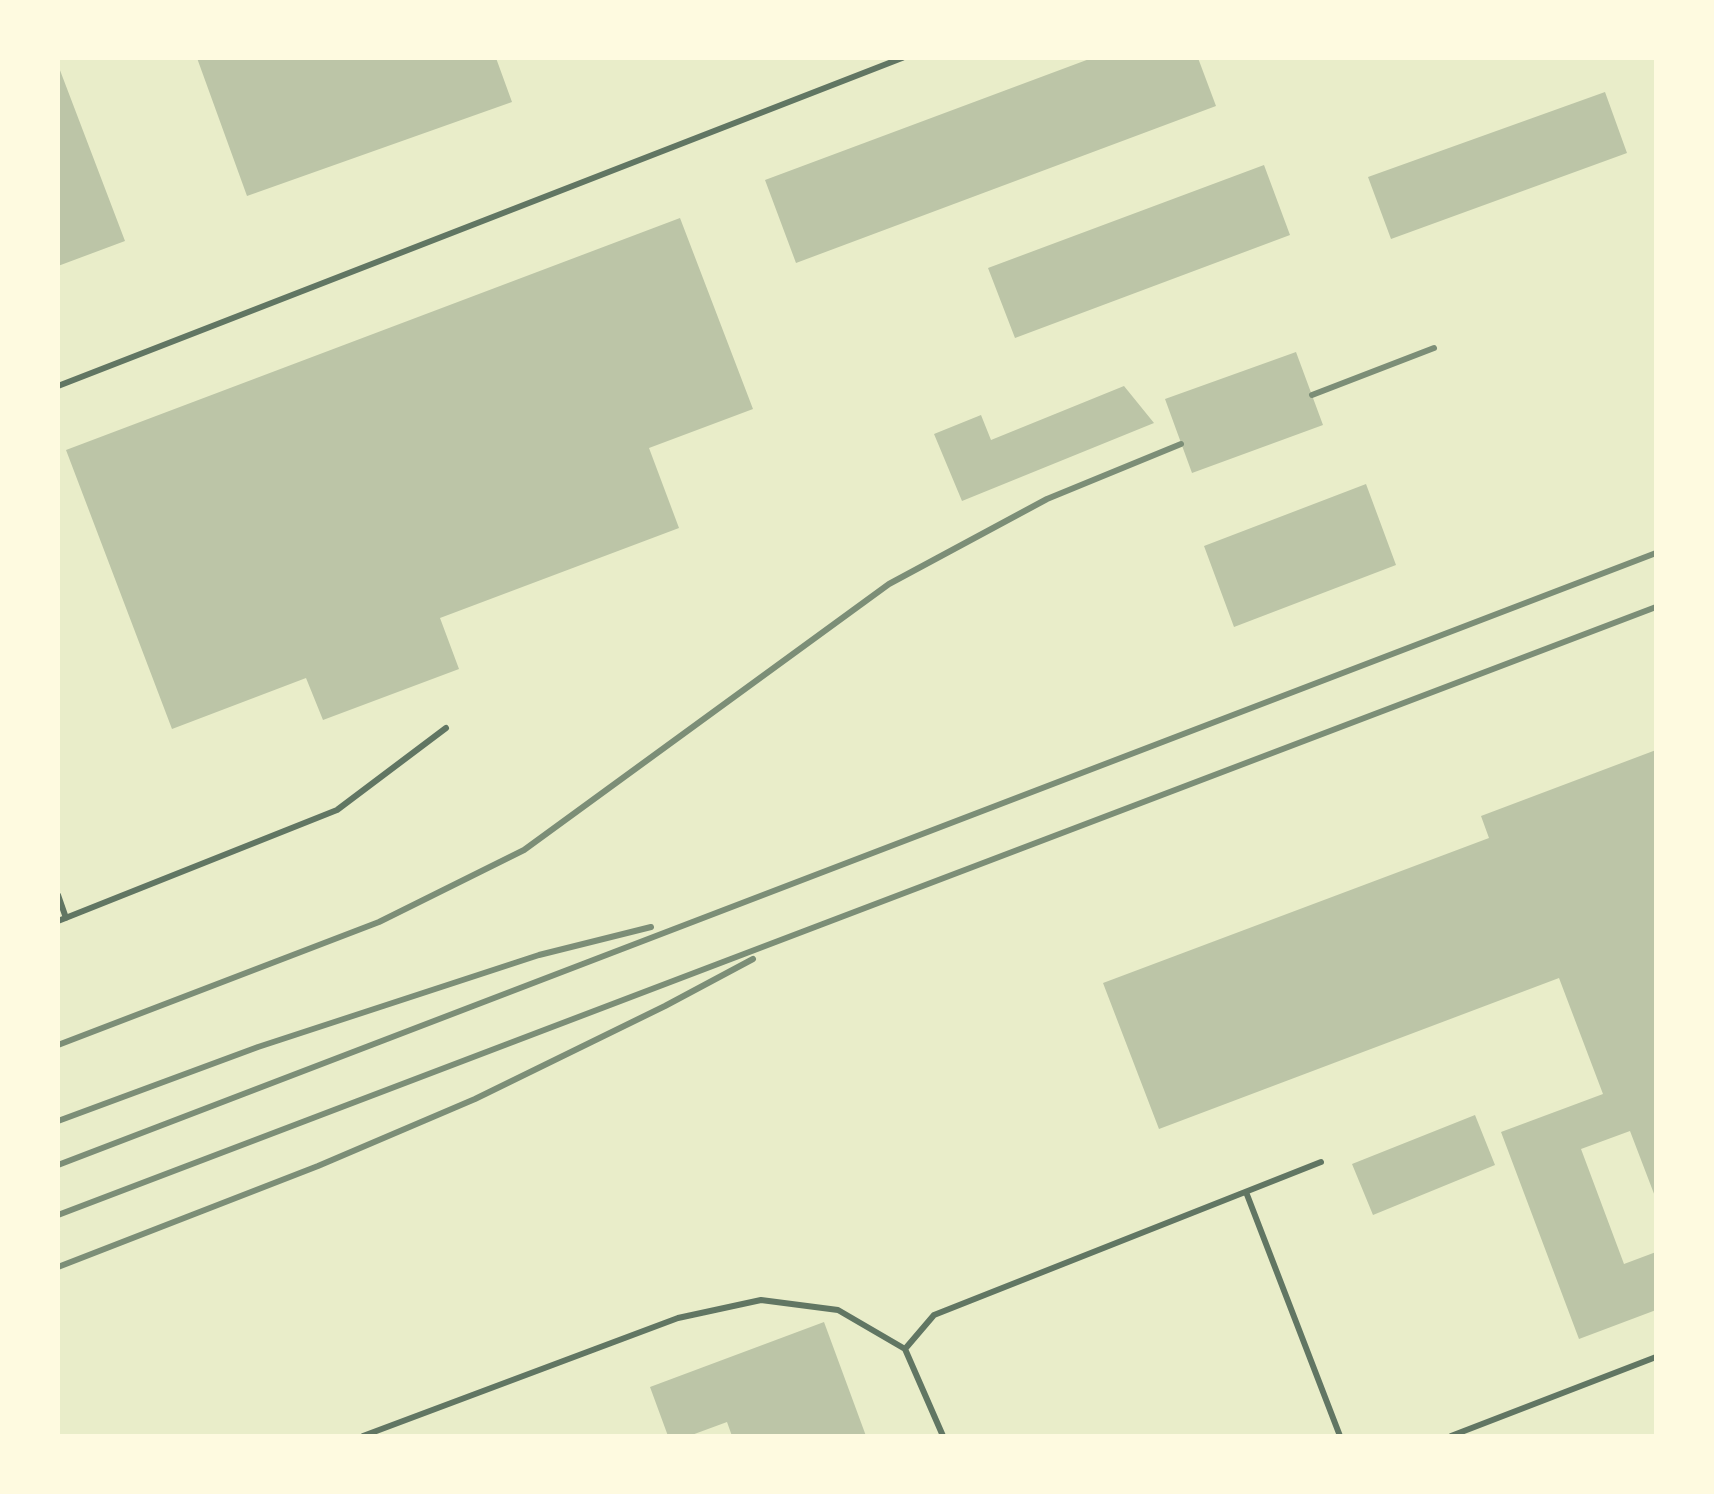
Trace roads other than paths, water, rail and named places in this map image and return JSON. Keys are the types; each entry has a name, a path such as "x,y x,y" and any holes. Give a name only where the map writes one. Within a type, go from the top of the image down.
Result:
{"lane":[{"path":"58,386 902,58"},
{"path":"58,921 337,810 446,728"},
{"path":"58,895 66,918"},
{"path":"905,1349 934,1315 1321,1162"},
{"path":"1246,1192 1340,1436"},
{"path":"363,1436 678,1318 761,1300 838,1310 905,1349 943,1436"},
{"path":"1451,1436 1656,1357"}],"railway":[{"path":"1312,395 1434,348"},
{"path":"58,1045 379,922 524,850 889,584 1047,499 1181,444"},
{"path":"58,1165 1656,553"},
{"path":"58,1215 1656,607"},
{"path":"58,1121 258,1047 539,955 651,927"},
{"path":"58,1267 318,1166 475,1099 753,959"}]}
